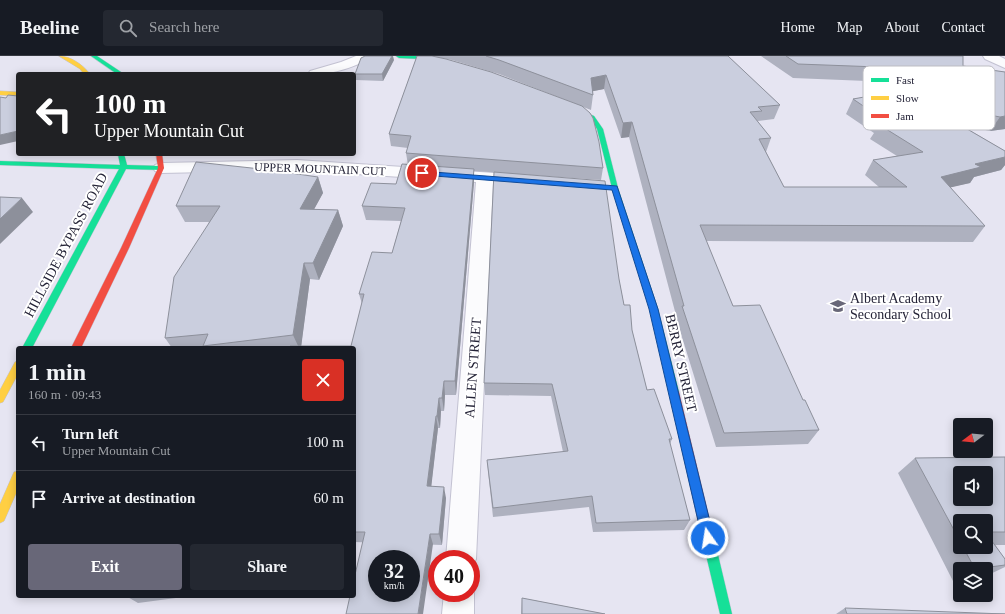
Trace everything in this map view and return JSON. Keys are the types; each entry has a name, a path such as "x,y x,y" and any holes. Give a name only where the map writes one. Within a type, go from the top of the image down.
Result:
{"street":[{"path":"62,56 82,68 85,72"},
{"path":"94,56 118,72"},
{"path":"322,72 346,65 367,56"},
{"path":"399,56 422,58 457,65"},
{"path":"989,56 1005,64"},
{"path":"0,93 16,94"},
{"name":"BERRY STREET","path":"557,103 586,114 596,122 600,128 607,187 654,309 726,614"},
{"name":"HILLSIDE BYPASS ROAD","path":"28,346 124,166 122,156"},
{"path":"77,346 125,248 160,161"},
{"name":"UPPER MOUNTAIN CUT","path":"0,163 124,166 160,161 297,165 538,181"},
{"name":"ALLEN STREET","path":"462,550 485,177"},
{"path":"0,399 16,369"},
{"path":"0,517 16,481"},
{"path":"458,614 459,602"}],"building":[{"path":"365,56 392,56 382,74 356,74 361,58"},
{"path":"417,56 432,56 446,59 491,72 582,106 593,118 603,168 406,153 411,136 389,134"},
{"path":"486,56 728,56 780,105 758,107 762,111 750,112 771,138 759,139 784,187 907,187 873,160 923,152 888,130 969,130 1005,151 1005,157 975,164 981,167 941,177 985,226 700,225 733,306 760,305 803,400 805,400 819,430 724,433 682,306 684,306 632,122 623,123 606,75 591,78 593,95"},
{"path":"786,56 963,56 963,66 863,66 798,64"},
{"path":"995,71 1005,72 1005,116 995,116"},
{"path":"8,95 16,96 16,131 0,135 0,97 6,98"},
{"path":"863,97 863,106 853,99"},
{"path":"196,162 318,177 300,209 338,210 313,263 304,263 293,335 203,346 208,334 165,338 174,277 220,206 176,206"},
{"path":"402,164 474,169 455,381 444,381 442,398 439,398 427,486 444,487 439,534 430,534 420,601 420,550 368,550 368,602 420,602 418,614 346,614 350,598 356,598 356,570 365,532 356,532 356,346 351,346 364,294 359,294 372,252 392,253 405,208 362,206 371,183 396,184"},
{"path":"494,172 605,181 624,305 630,305 632,330 647,390 654,389 672,439 669,439 690,520 596,523 592,496 493,508 487,460 568,451 552,384 484,383"},
{"path":"0,197 22,198 0,219"},
{"path":"1005,457 1005,532 993,532 993,514 953,514 953,528 915,458"},
{"path":"993,543 1005,559 1005,565 993,567 993,562 971,562 967,554 993,554"},
{"path":"522,598 605,614 522,614"},
{"path":"845,608 1005,614 847,614"}],"traffic: fast":[{"path":"94,56 118,72"},
{"path":"399,56 422,57 447,62"},
{"path":"567,107 592,117 600,129 615,188 654,309 674,392"},
{"path":"28,346 124,166 122,156"},
{"path":"0,163 161,168"},
{"path":"704,521 726,614"}],"traffic: slow":[{"path":"62,56 82,68 85,72"},
{"path":"0,93 16,94"},
{"path":"0,399 16,369"},
{"path":"0,517 16,481"}],"traffic: jam":[{"path":"77,346 125,248 161,168 159,156"},
{"path":"674,392 704,521"}],"place":[{"name":"Albert Academy Secondary School","path":"838,306"}],"route":[{"path":"422,173 614,188 654,309 708,538"}]}
